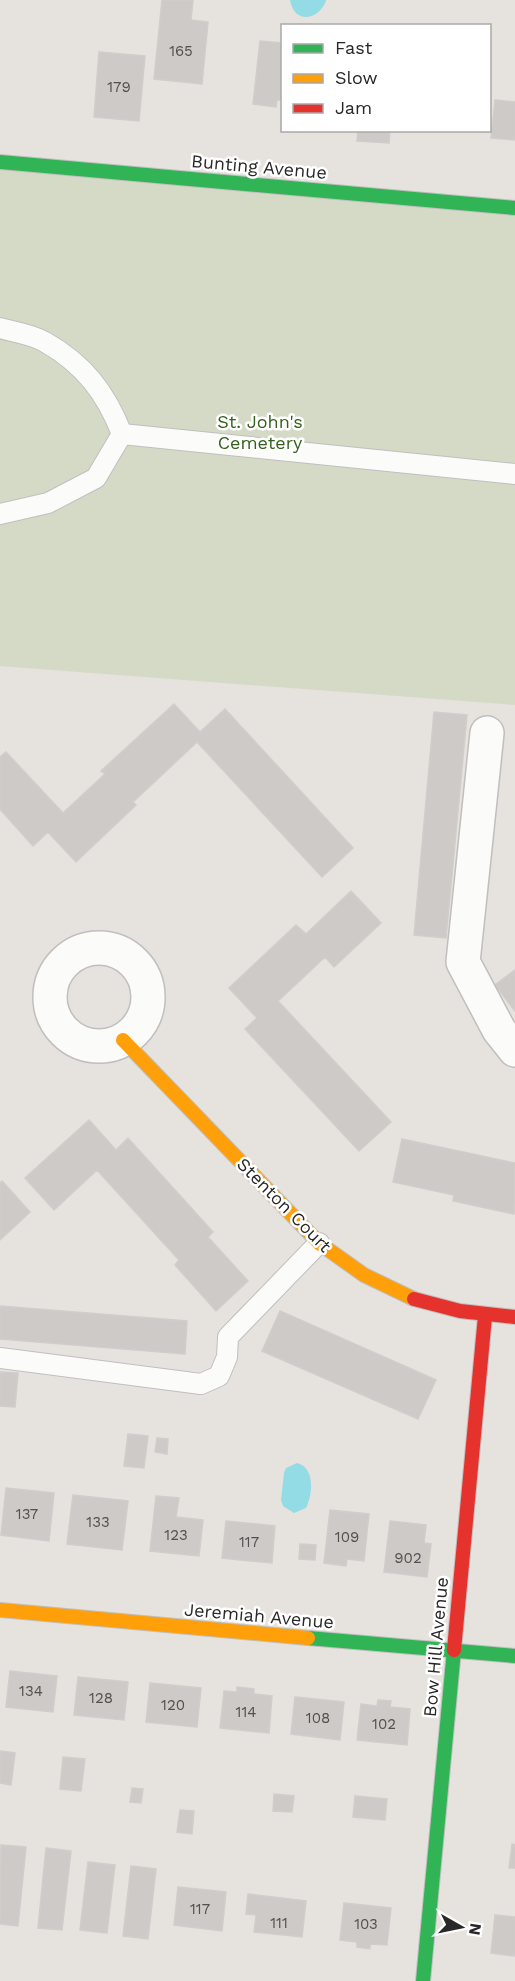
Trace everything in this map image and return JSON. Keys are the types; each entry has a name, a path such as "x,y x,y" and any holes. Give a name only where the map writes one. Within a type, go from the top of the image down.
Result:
{"street":[{"name":"Bunting Avenue","path":"0,162 515,208"},
{"path":"487,733 464,962 499,1030 515,1050"},
{"name":"Stenton Court","path":"123,1040 319,1243 343,1262 388,1289 437,1307 485,1316 515,1317"},
{"name":"Bow Hill Avenue","path":"423,1981 485,1316"},
{"name":"Jeremiah Avenue","path":"0,1610 515,1656"}],"lane":[{"path":"0,328 44,341 88,374 113,410 122,434"},
{"path":"122,434 515,474"},
{"path":"0,514 48,503 96,478 122,434"},
{"path":"0,1358 201,1384 219,1376 227,1357 228,1337 319,1243"}],"green space":[{"name":"St. John's Cemetery","path":"0,155 515,201 515,705 0,666"}],"water":[{"path":"290,0 326,1 318,13 306,17 296,13"},
{"path":"297,1463 303,1466 310,1475 311,1489 306,1508 294,1513 283,1506 281,1500 286,1468"}],"building":[{"path":"162,0 193,0 191,20 208,22 202,84 154,79"},
{"path":"260,41 281,43 281,100 277,100 276,107 253,104"},
{"path":"99,52 145,56 139,121 94,117"},
{"path":"495,100 515,102 515,140 491,138"},
{"path":"358,132 390,132 389,143 357,141"},
{"path":"174,704 200,732 225,709 353,848 322,877 197,742 133,802 136,805 76,862 48,832 33,846 0,809 0,757 6,752 63,813 105,774 101,771"},
{"path":"434,712 467,715 446,938 414,935"},
{"path":"351,891 381,923 334,967 325,957 278,1001 391,1122 359,1151 245,1029 257,1018 229,988 296,925 306,934"},
{"path":"515,970 515,1011 495,985"},
{"path":"89,1120 116,1150 128,1138 213,1232 208,1237 248,1281 216,1311 175,1265 179,1260 97,1170 54,1210 25,1178"},
{"path":"402,1139 515,1163 514,1214 453,1201 454,1195 393,1182"},
{"path":"2,1181 30,1212 0,1240 0,1183"},
{"path":"0,1306 187,1321 185,1354 0,1339"},
{"path":"280,1311 436,1380 418,1419 262,1351"},
{"path":"0,1372 18,1373 15,1407 0,1406"},
{"path":"128,1434 148,1436 144,1468 124,1466"},
{"path":"157,1438 168,1439 167,1454 155,1452"},
{"path":"6,1488 54,1493 49,1541 1,1535"},
{"path":"73,1495 128,1501 122,1550 67,1544"},
{"path":"156,1496 179,1498 176,1517 203,1520 199,1556 150,1551"},
{"path":"330,1510 369,1514 364,1561 347,1559 346,1566 324,1563"},
{"path":"226,1521 275,1526 272,1563 222,1558"},
{"path":"390,1521 426,1525 424,1543 431,1544 427,1577 384,1572"},
{"path":"300,1544 316,1545 315,1560 299,1559"},
{"path":"10,1671 57,1676 53,1712 6,1707"},
{"path":"78,1677 128,1682 124,1720 74,1715"},
{"path":"150,1683 201,1688 197,1727 146,1722"},
{"path":"237,1687 254,1689 254,1694 272,1696 269,1733 220,1728 224,1691 237,1692"},
{"path":"295,1697 344,1702 340,1740 291,1734"},
{"path":"378,1700 391,1701 390,1707 410,1709 407,1745 357,1740 361,1704 377,1706"},
{"path":"0,1751 15,1753 11,1785 0,1783"},
{"path":"63,1757 85,1759 81,1791 60,1789"},
{"path":"132,1788 143,1789 141,1803 130,1802"},
{"path":"274,1794 294,1796 292,1812 273,1811"},
{"path":"355,1796 387,1799 385,1820 353,1817"},
{"path":"180,1810 194,1811 192,1834 177,1832"},
{"path":"512,1844 515,1845 515,1868 509,1868"},
{"path":"1,1845 26,1847 18,1926 0,1924"},
{"path":"46,1848 71,1851 62,1930 38,1928"},
{"path":"88,1862 115,1865 107,1933 80,1930"},
{"path":"131,1866 156,1869 148,1939 123,1936"},
{"path":"178,1887 226,1892 222,1931 174,1925"},
{"path":"248,1894 306,1901 302,1937 254,1932 256,1915 246,1914"},
{"path":"344,1903 391,1908 387,1945 370,1944 370,1949 357,1947 357,1942 340,1940"},
{"path":"495,1915 515,1917 515,1956 491,1953"}],"traffic: fast":[{"path":"0,162 515,208"},
{"path":"308,1638 515,1656"},
{"path":"423,1981 454,1650"}],"traffic: slow":[{"path":"123,1040 319,1243 364,1275 414,1299"},
{"path":"0,1610 308,1638"}],"traffic: jam":[{"path":"414,1299 460,1311 515,1317"},
{"path":"454,1650 485,1316"}]}
